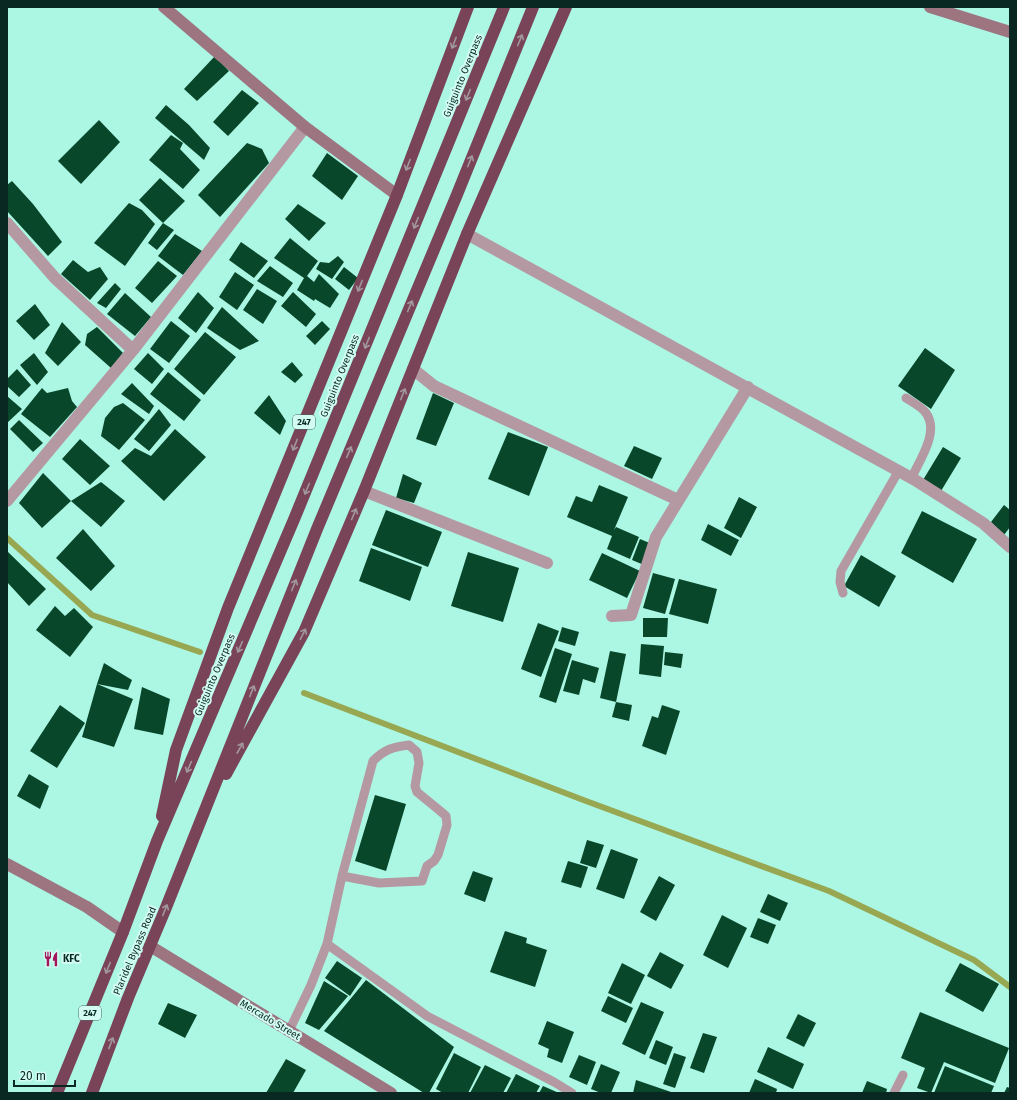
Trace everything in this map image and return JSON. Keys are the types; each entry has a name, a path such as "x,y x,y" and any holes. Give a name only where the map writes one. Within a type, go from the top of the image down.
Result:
{"highway":[{"name":"247","path":"157,841 176,750 228,608 397,195 468,7"},
{"name":"Guiguinto Overpass","path":"157,841 295,517 504,7"},
{"path":"201,819 316,529 456,197 533,7"},
{"path":"201,819 304,632 364,491 467,234 566,7"},
{"name":"Plaridel Bypass Road","path":"92,1093 128,998 201,819"},
{"name":"Plaridel Bypass Road","path":"57,1093 123,932 157,841"}],"street":[{"path":"930,7 1010,32"},
{"path":"165,8 305,128 397,195"},
{"path":"8,500 133,350 305,128"},
{"path":"7,223 55,278 133,350"},
{"path":"467,234 748,387 911,478 983,523 1010,546"},
{"path":"413,369 434,386 678,500"},
{"path":"612,616 631,615 656,537 748,387"},
{"path":"364,491 547,563"},
{"path":"7,864 87,907 123,932"},
{"name":"Mercado Street","path":"150,946 391,1093"}],"lane":[{"path":"906,398 926,412 930,421 929,439 911,478"},
{"path":"843,593 840,582 842,571 898,472"},
{"path":"289,1031 311,985 327,944 342,876 373,761 381,753 394,747 409,745 417,752 419,763 415,786 417,792 446,816 447,826 438,855 434,861 427,866 422,881 379,883 342,876"},
{"path":"327,944 427,1016 554,1082 572,1093"},
{"path":"894,1093 903,1074"}],"building":[{"path":"215,56 229,71 197,101 184,89"},
{"path":"242,90 259,103 228,136 213,122"},
{"path":"166,105 189,125 210,148 204,160 155,118"},
{"path":"99,120 120,142 81,184 58,161"},
{"path":"171,135 183,143 180,149 200,170 183,189 149,160"},
{"path":"247,143 262,149 269,163 220,217 198,195"},
{"path":"327,153 358,176 342,200 312,176"},
{"path":"160,178 185,201 163,223 139,200"},
{"path":"12,181 33,204 62,242 48,256 7,211 7,185"},
{"path":"129,203 142,210 155,224 125,266 94,243"},
{"path":"298,204 326,223 309,241 285,219"},
{"path":"163,223 174,230 157,250 148,243"},
{"path":"175,234 202,251 183,275 158,256"},
{"path":"290,238 318,261 307,276 314,282 319,274 339,294 330,308 315,299 314,301 297,290 304,278 274,258"},
{"path":"241,242 268,261 254,278 229,260"},
{"path":"338,256 344,262 332,279 316,269 320,262 329,263"},
{"path":"73,260 88,272 100,267 108,279 90,300 61,274"},
{"path":"158,261 177,276 152,303 135,288"},
{"path":"270,266 293,283 283,297 257,281"},
{"path":"344,267 358,278 349,290 335,279"},
{"path":"235,272 254,285 237,310 219,297"},
{"path":"115,283 121,289 106,308 97,303"},
{"path":"257,289 277,301 263,324 243,310"},
{"path":"198,292 214,308 196,333 178,318"},
{"path":"293,292 316,314 306,327 281,306"},
{"path":"125,293 151,317 135,336 107,314"},
{"path":"35,304 50,325 34,340 16,321"},
{"path":"222,307 259,341 240,350 207,328"},
{"path":"171,321 190,336 169,363 150,349"},
{"path":"322,321 330,329 315,345 306,336"},
{"path":"62,322 81,342 58,366 45,353"},
{"path":"97,327 123,353 111,368 85,345 87,334"},
{"path":"205,332 236,357 204,395 174,369"},
{"path":"925,348 955,370 931,409 898,386"},
{"path":"34,353 48,372 37,385 20,365"},
{"path":"148,353 164,369 152,384 134,369"},
{"path":"292,362 303,375 295,383 281,372"},
{"path":"17,369 31,385 19,397 7,386 7,379"},
{"path":"168,372 201,400 184,421 150,394"},
{"path":"132,383 154,406 149,414 121,394"},
{"path":"42,388 47,393 68,388 72,401 77,407 50,437 21,414"},
{"path":"433,393 454,403 436,446 416,439"},
{"path":"269,395 286,421 280,435 254,413"},
{"path":"7,396 22,409 7,423"},
{"path":"123,403 145,420 119,450 101,436 105,418 114,407"},
{"path":"159,409 171,425 149,451 134,439"},
{"path":"19,420 43,443 33,452 10,429"},
{"path":"175,429 206,457 164,501 121,461 135,448 151,456"},
{"path":"508,432 548,447 529,496 488,479"},
{"path":"80,439 110,466 90,485 62,459"},
{"path":"634,446 662,458 652,479 624,466"},
{"path":"943,447 961,458 941,491 923,480"},
{"path":"43,473 71,501 42,528 19,503"},
{"path":"403,474 422,483 414,503 396,498"},
{"path":"101,482 125,501 101,527 71,501"},
{"path":"599,485 628,497 614,530 616,527 639,537 630,559 607,549 612,536 567,517 576,496 592,502"},
{"path":"739,497 757,507 741,538 724,528"},
{"path":"1004,505 1010,510 1010,527 1004,535 991,522"},
{"path":"386,510 442,532 428,567 372,545"},
{"path":"922,511 977,539 953,583 901,553"},
{"path":"708,524 739,540 731,556 701,540"},
{"path":"83,529 115,566 91,591 56,558"},
{"path":"640,539 652,544 644,565 632,560"},
{"path":"371,548 422,567 410,601 359,581"},
{"path":"7,551 46,589 29,606 7,582"},
{"path":"468,552 519,568 503,622 451,606"},
{"path":"602,553 640,571 627,598 589,580"},
{"path":"861,555 896,576 879,607 844,586"},
{"path":"653,573 675,579 665,614 643,608"},
{"path":"679,579 717,589 708,624 669,614"},
{"path":"55,606 65,616 74,608 93,627 70,657 36,630"},
{"path":"643,618 668,618 667,637 643,637"},
{"path":"538,623 559,631 541,677 521,669"},
{"path":"562,627 579,632 575,646 558,641"},
{"path":"641,644 664,646 661,677 639,674"},
{"path":"555,648 572,654 556,703 539,697"},
{"path":"610,651 626,654 616,702 600,698"},
{"path":"665,652 683,654 681,668 664,665"},
{"path":"572,660 599,668 595,683 583,679 579,695 563,691"},
{"path":"104,663 132,680 128,690 97,684"},
{"path":"97,684 133,699 114,747 82,737"},
{"path":"142,687 170,699 163,735 134,729"},
{"path":"616,702 632,705 629,721 612,717"},
{"path":"60,705 85,723 57,768 30,751"},
{"path":"662,705 680,711 666,755 642,746 652,716 658,718"},
{"path":"29,774 49,786 40,809 17,796"},
{"path":"375,795 406,804 386,871 355,861"},
{"path":"587,840 604,845 596,868 580,863"},
{"path":"611,849 638,859 624,899 596,889"},
{"path":"568,861 588,867 581,888 561,882"},
{"path":"473,871 493,878 485,902 464,894"},
{"path":"659,876 675,885 656,921 640,912"},
{"path":"768,894 788,903 780,921 760,912"},
{"path":"722,915 747,928 728,968 703,955"},
{"path":"758,918 776,925 768,944 750,937"},
{"path":"505,931 527,938 526,943 547,950 535,987 490,972"},
{"path":"660,952 684,965 671,989 647,976"},
{"path":"337,961 362,978 350,996 325,978"},
{"path":"622,963 645,975 631,1004 608,993"},
{"path":"960,963 999,984 983,1012 945,991"},
{"path":"366,980 454,1047 429,1093 424,1093 324,1031"},
{"path":"324,981 348,996 319,1030 305,1023"},
{"path":"608,996 633,1008 626,1023 601,1011"},
{"path":"641,1002 664,1012 645,1055 622,1044"},
{"path":"168,1003 197,1015 185,1038 158,1024"},
{"path":"920,1012 1009,1048 995,1083 944,1062 931,1093 917,1088 925,1068 901,1058"},
{"path":"798,1014 816,1023 804,1047 786,1038"},
{"path":"547,1021 574,1032 562,1063 547,1057 549,1049 538,1044"},
{"path":"703,1033 717,1037 704,1073 690,1068"},
{"path":"656,1040 673,1047 666,1065 649,1058"},
{"path":"768,1047 804,1064 793,1089 757,1072"},
{"path":"454,1053 481,1067 468,1093 443,1093 436,1089"},
{"path":"674,1053 686,1057 675,1088 663,1084"},
{"path":"579,1055 596,1062 587,1085 569,1077"},
{"path":"286,1059 306,1070 293,1093 266,1093"},
{"path":"601,1064 620,1072 611,1093 601,1093 591,1089"},
{"path":"485,1065 511,1078 503,1093 470,1093"},
{"path":"945,1066 994,1086 991,1093 934,1093"},
{"path":"516,1074 540,1086 536,1093 506,1093"},
{"path":"755,1079 777,1089 776,1093 749,1093"},
{"path":"636,1080 674,1093 633,1093"},
{"path":"867,1081 887,1089 886,1093 862,1093"},
{"path":"543,1086 559,1093 539,1093"},
{"path":"1007,1087 1010,1088 1010,1093 1004,1093"}],"waterway":[{"path":"7,538 92,615 200,652"},
{"path":"304,693 586,801 829,891 974,960 1010,987"}],"place":[{"name":"KFC","path":"51,959"}]}
